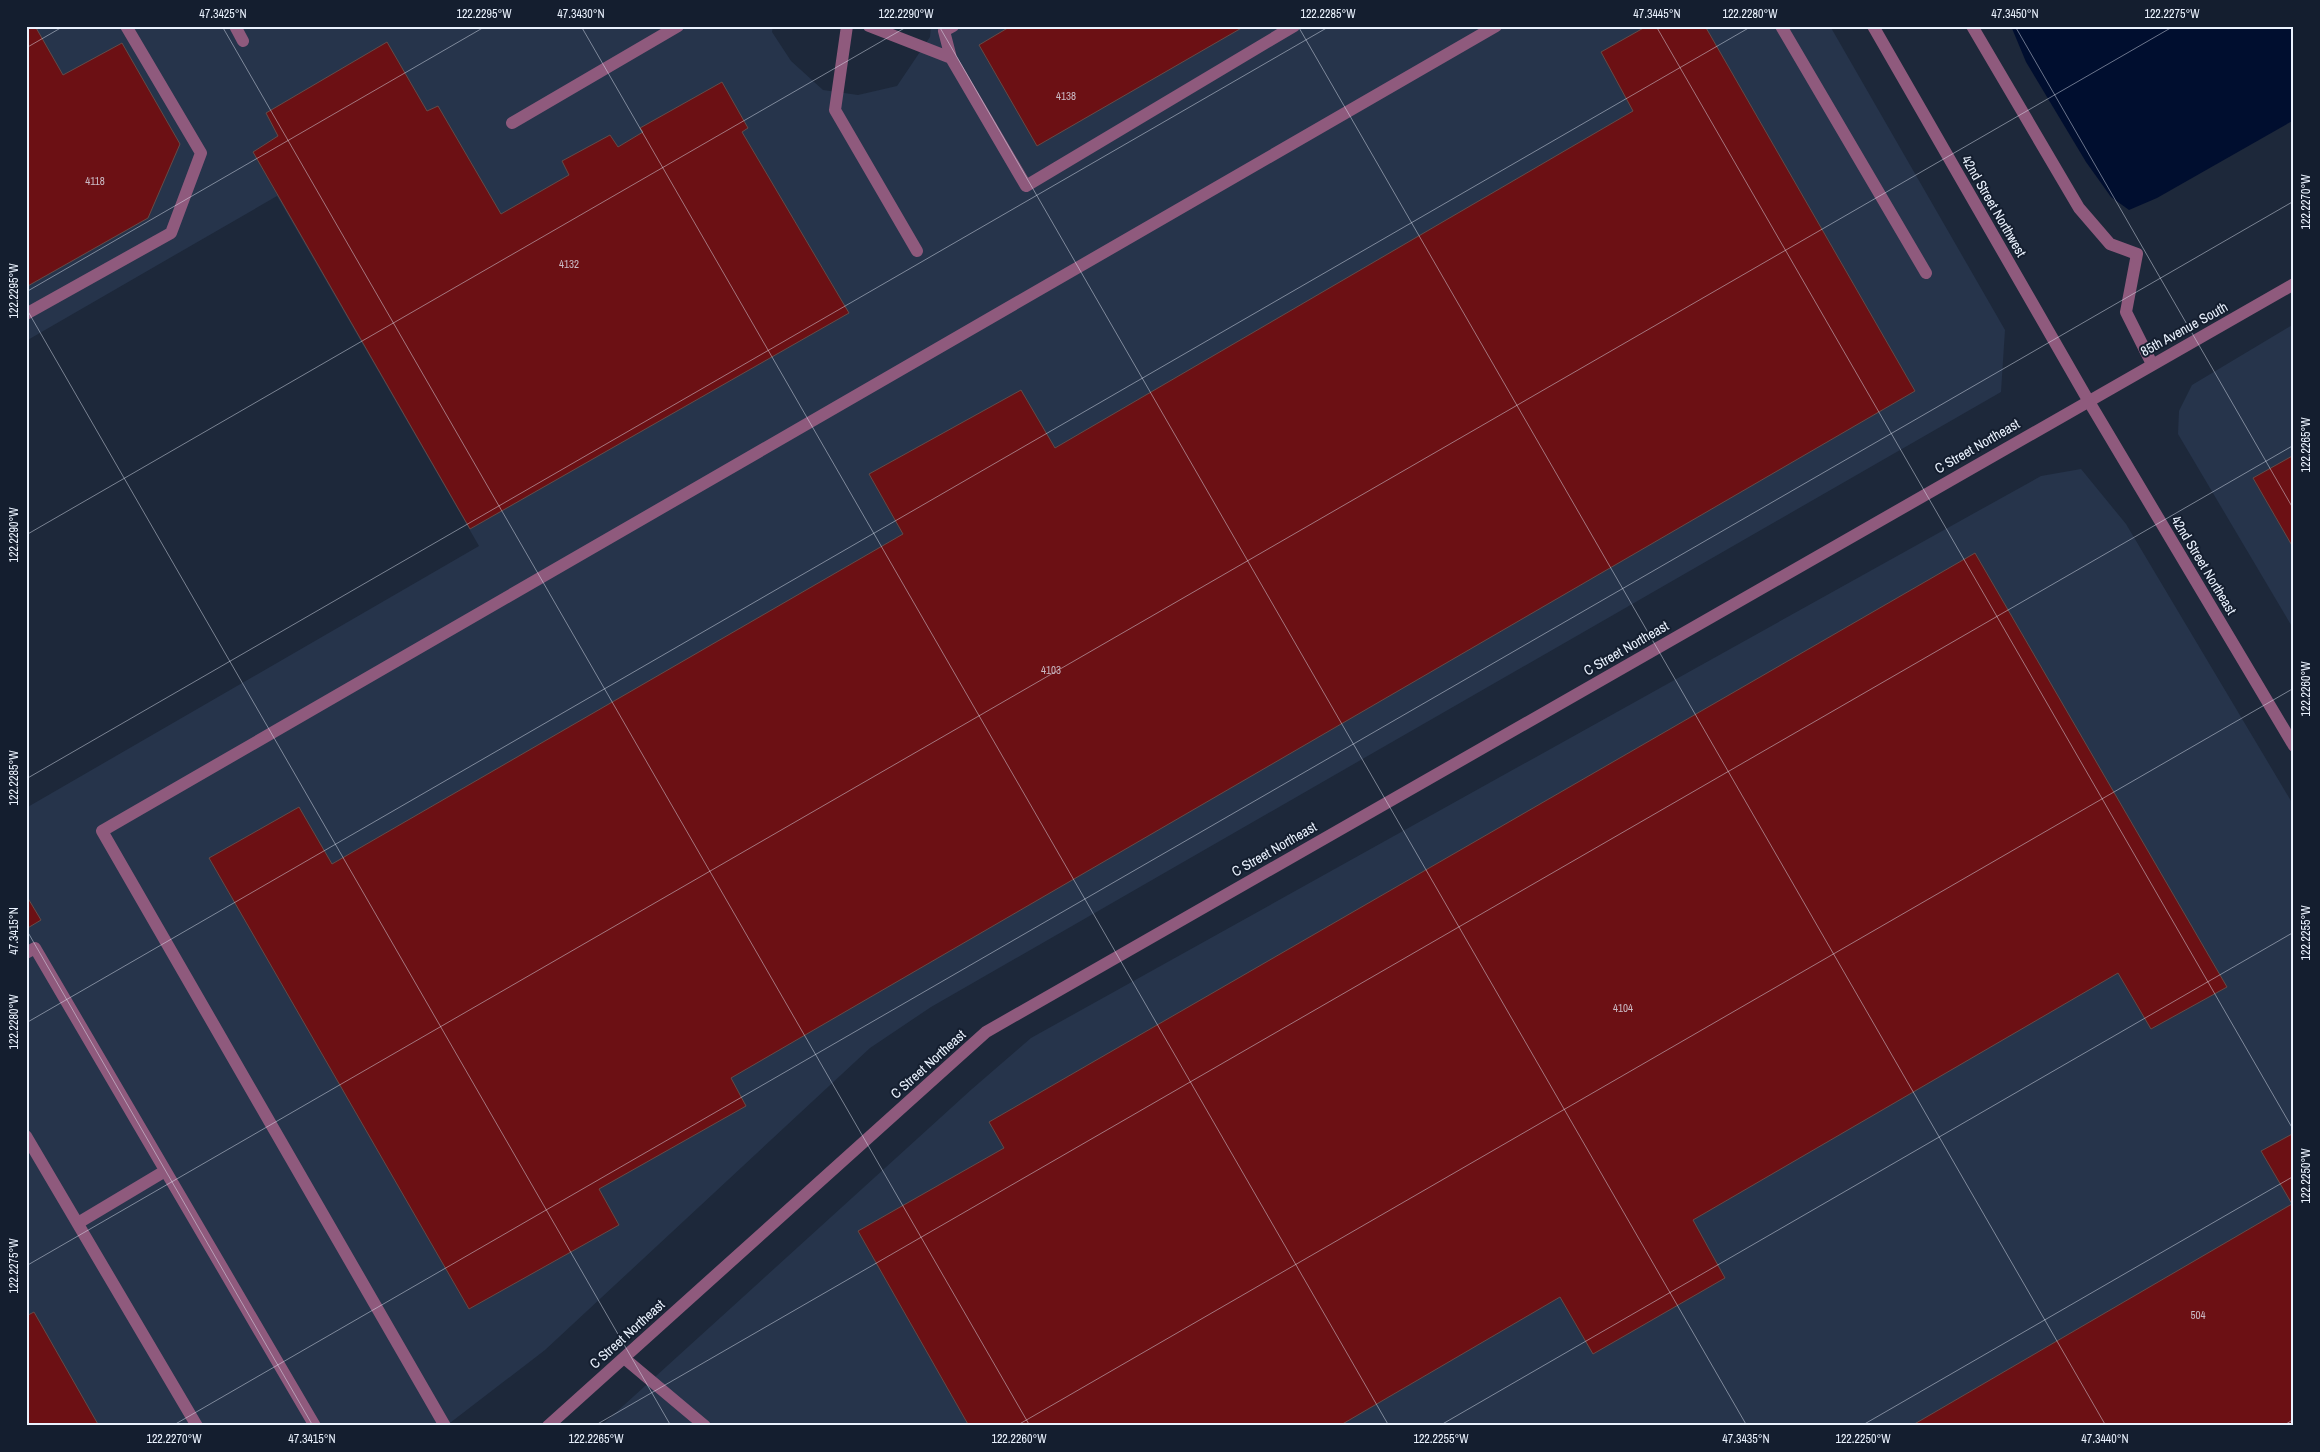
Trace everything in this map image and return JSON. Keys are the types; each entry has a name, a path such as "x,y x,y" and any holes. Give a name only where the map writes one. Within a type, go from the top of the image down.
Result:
{"street":[{"path":"26,314 172,233 202,153 126,26"},
{"path":"235,26 243,41"},
{"path":"512,123 678,26"},
{"path":"847,26 835,110 917,251"},
{"path":"869,26 951,58"},
{"path":"953,26 944,31 951,58 1026,186 1294,26"},
{"path":"445,1426 102,831 1496,26"},
{"path":"1781,26 1926,273"},
{"name":"42nd Street Northwest","path":"1873,26 2088,400"},
{"path":"1972,26 2079,208 2110,244 2137,254 2126,312 2152,364"},
{"name":"85th Avenue South","path":"2088,400 2294,284"},
{"name":"42nd Street Northeast","path":"2088,400 2294,746"},
{"name":"C Street Northeast","path":"548,1426 986,1032 2088,400"},
{"path":"26,953 35,948 315,1426"},
{"path":"26,1136 197,1426"},
{"path":"78,1223 165,1171"},
{"path":"624,1358 705,1426"}],"shaded area":[{"path":"26,26 773,26 772,32 791,61 823,90 858,95 897,86 930,37 931,26 1830,26 2005,330 2001,392 931,1007 870,1048 545,1350 446,1426 26,1426 26,808 479,546 277,196 26,341"},
{"path":"2011,26 2294,26 2294,120 2157,198 2129,210 2111,197 2086,162 2026,62"},
{"path":"2294,324 2294,630 2178,434 2179,411 2192,385"},
{"path":"2081,469 2126,524 2294,806 2294,1426 601,1426 972,1089 1031,1038 2041,476"}],"building":[{"path":"26,26 35,26 63,75 122,43 180,144 148,218 26,287"},
{"path":"1011,26 1245,26 1037,146 979,45"},
{"path":"1647,26 1705,26 1915,391 731,1078 746,1106 599,1189 619,1225 469,1309 209,858 299,807 332,864 903,534 869,474 1021,390 1055,448 1633,111 1601,52"},
{"path":"387,42 427,111 438,106 501,214 569,175 562,161 610,135 618,147 643,132 640,128 722,82 748,128 742,132 849,313 470,529 253,152 278,136 266,113"},
{"path":"2294,455 2294,549 2253,478"},
{"path":"1975,553 2227,987 2151,1029 2118,973 1693,1220 1725,1278 1593,1354 1560,1297 1339,1426 969,1426 858,1231 1004,1148 989,1122"},
{"path":"26,895 41,920 26,929"},
{"path":"2294,1133 2294,1426 1911,1426 2292,1204 2261,1151"},
{"path":"34,1312 99,1426 26,1426 26,1316"}]}
